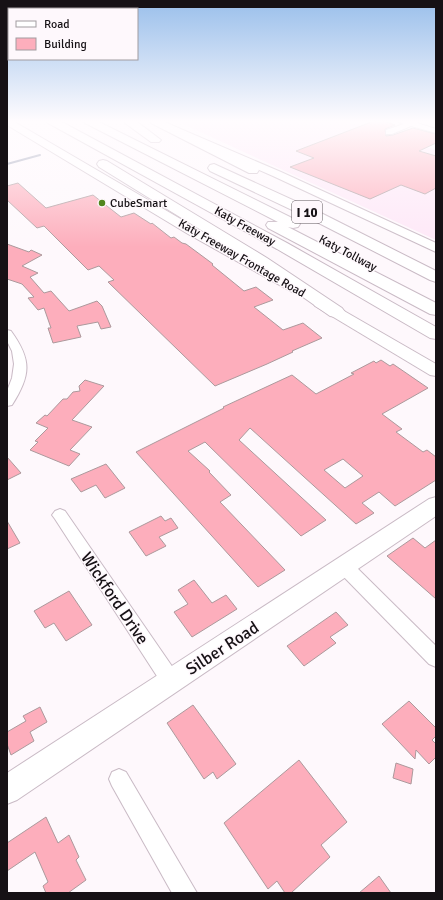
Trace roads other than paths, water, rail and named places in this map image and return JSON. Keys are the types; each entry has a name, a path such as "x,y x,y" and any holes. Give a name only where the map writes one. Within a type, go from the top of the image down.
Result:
{"highway":[{"path":"102,163 256,257 336,312"},
{"name":"Katy Freeway","path":"129,163 282,246 436,334"},
{"path":"155,163 436,310"},
{"name":"Katy Tollway","path":"171,163 436,300"},
{"name":"I 10","path":"203,163 436,277"},
{"path":"242,163 432,254"}],"main road":[{"name":"Katy Freeway Frontage Road","path":"79,163 436,371"},
{"path":"358,325 405,340 436,358"},
{"name":"Silber Road","path":"7,790 436,505"}],"street":[{"path":"7,333 18,352 21,366 16,384 7,402"},
{"name":"Wickford Drive","path":"60,515 171,680"},
{"path":"344,566 436,658"},
{"path":"119,779 185,893"}],"place":[{"name":"CubeSmart","path":"102,203"}]}
